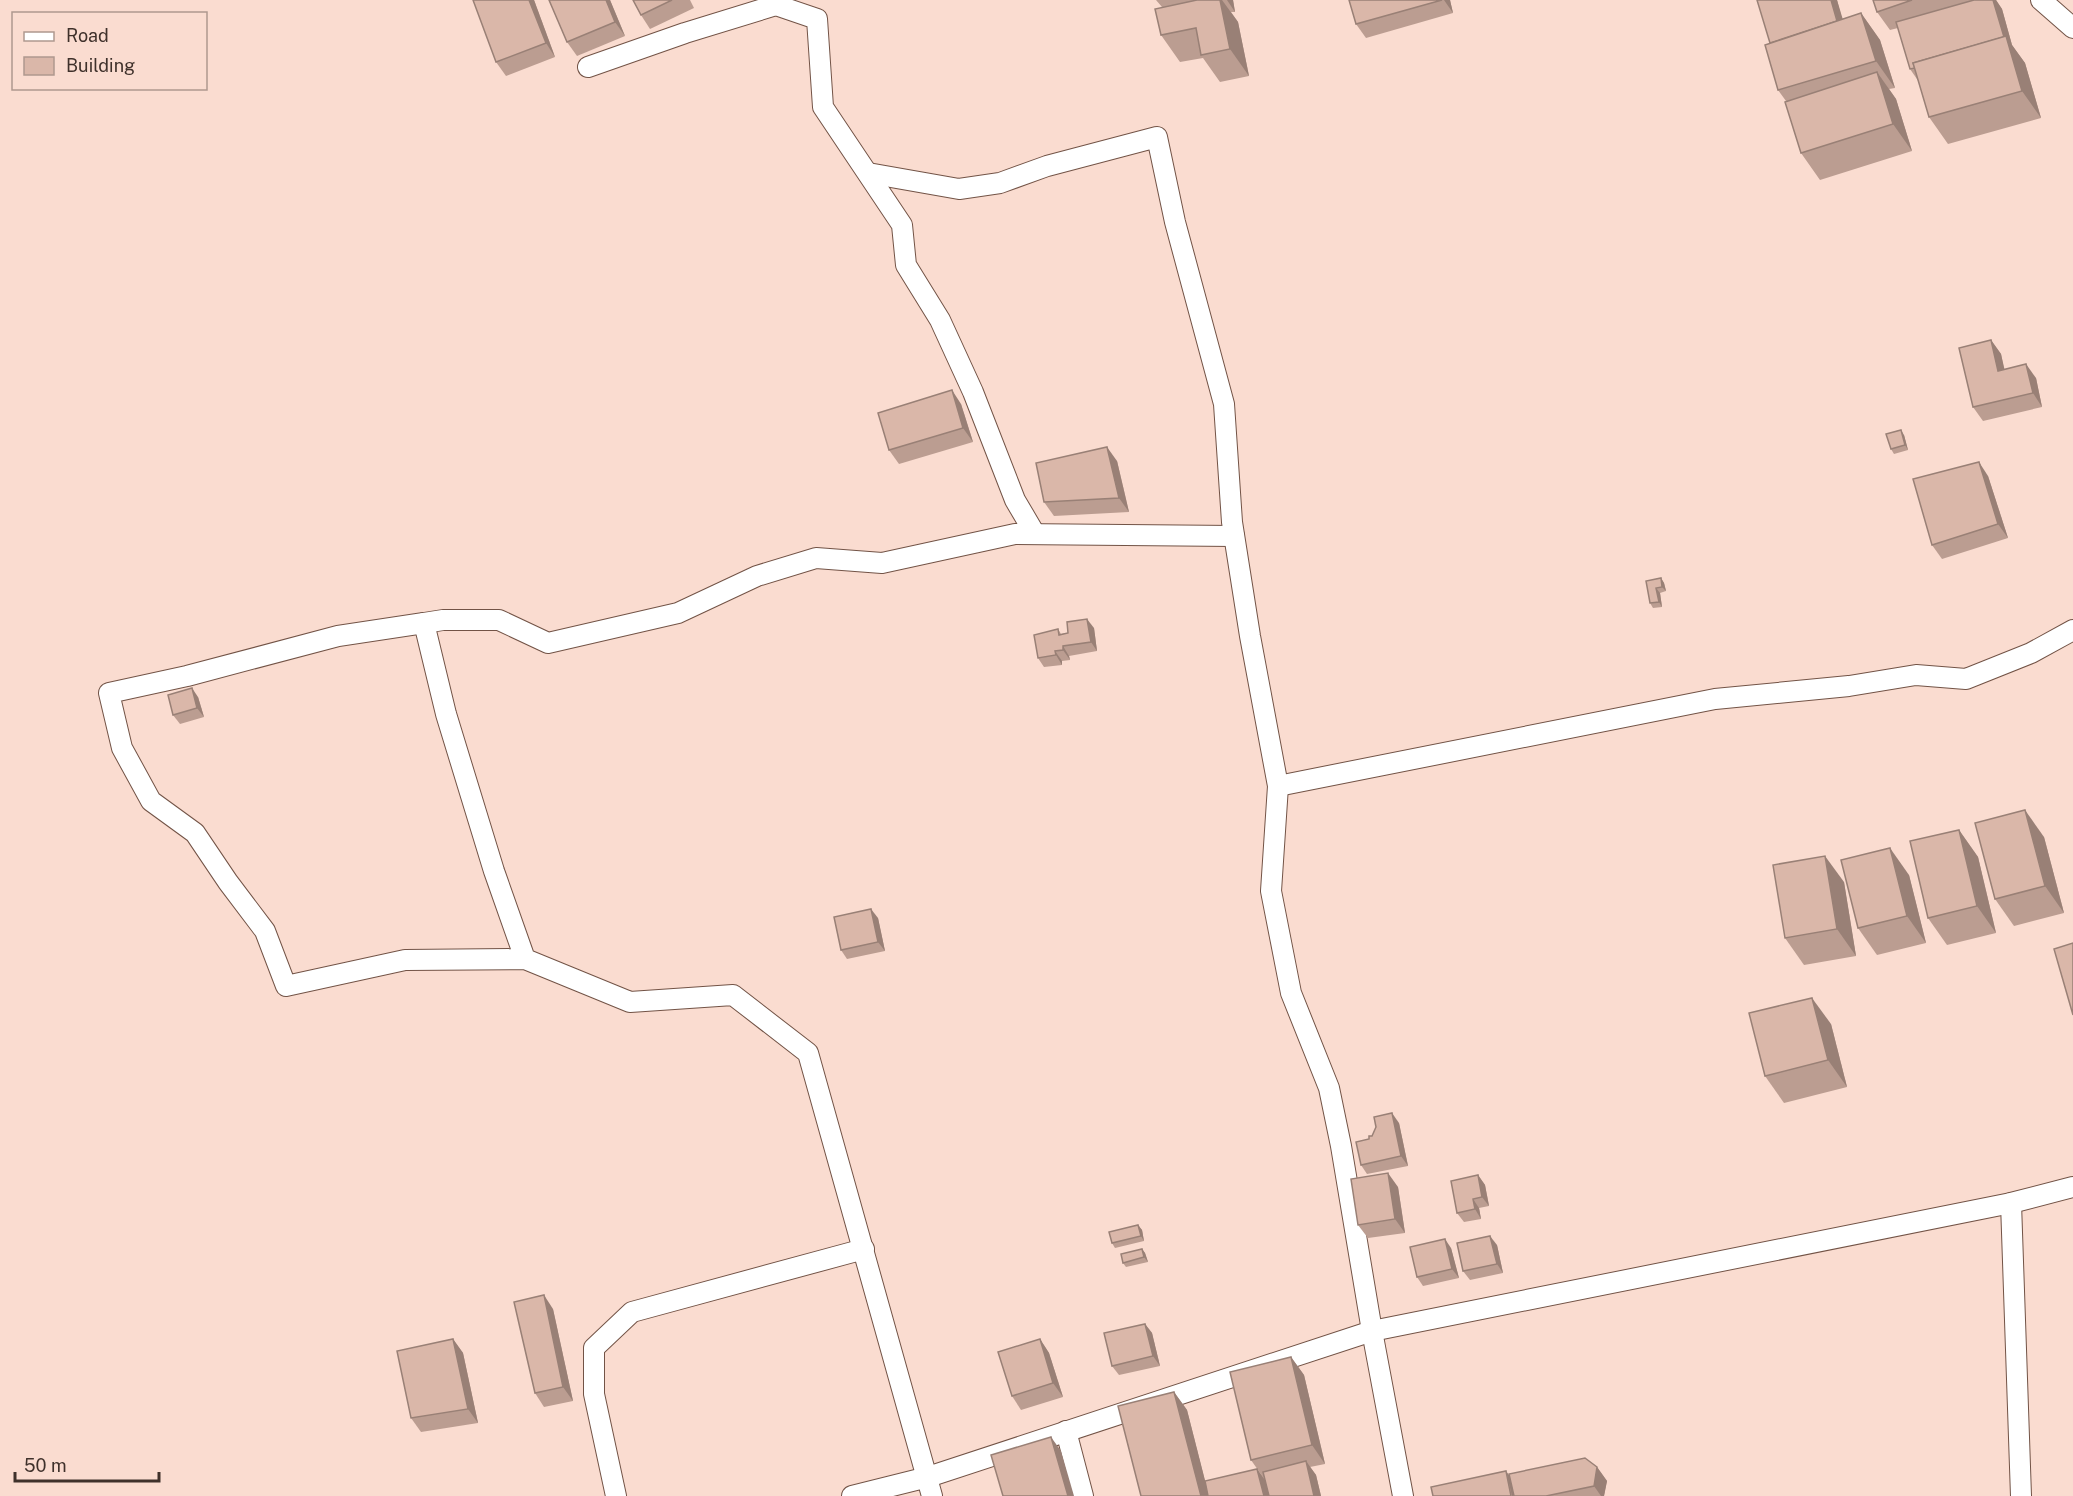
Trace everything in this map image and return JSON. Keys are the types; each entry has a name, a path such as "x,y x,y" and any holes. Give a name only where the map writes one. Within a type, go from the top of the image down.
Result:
{"street":[{"path":"2041,0 2073,28"},
{"path":"588,67 685,33 776,5 817,20 823,107 902,225 906,266 940,320 973,392 1015,500 1035,534"},
{"path":"868,173 959,189 1000,183 1047,166 1157,137 1175,222 1224,404 1234,536 1278,786 1271,891 1291,993 1329,1088 1403,1496"},
{"path":"930,1486 808,1053 733,995 630,1002 525,959 405,960 286,986 265,932 195,832 151,801 122,748 109,693 187,676 338,636 442,620 499,620 548,643 678,613 757,576 816,558 882,562 1015,534 1234,536"},
{"path":"424,623 446,714 495,872 525,959"},
{"path":"1278,786 1715,699 1849,686 1916,675 1966,679 2031,653 2073,630"},
{"path":"852,1496 930,1486 1066,1431 1372,1331 2012,1203 2073,1187"},
{"path":"2012,1203 2021,1496"},
{"path":"616,1496 594,1394 594,1348 632,1312 864,1250"},
{"path":"1066,1431 1083,1496"}],"building":[{"path":"473,0 529,0 546,43 496,62"},
{"path":"549,0 606,0 615,22 567,42"},
{"path":"633,0 672,0 641,15"},
{"path":"1197,0 1220,0 1230,49 1201,55 1196,28 1161,35 1155,9"},
{"path":"1349,0 1442,0 1356,24"},
{"path":"1757,0 1831,0 1837,21 1770,43"},
{"path":"1873,0 1912,0 1877,12"},
{"path":"1974,0 1993,0 2004,37 1913,63 1915,68 1910,69 1896,22"},
{"path":"1861,13 1876,61 1778,90 1765,45"},
{"path":"2006,36 2022,91 1929,117 1913,63"},
{"path":"1877,72 1893,124 1801,153 1785,102"},
{"path":"1991,340 1998,371 2026,364 2033,393 1973,407 1959,348"},
{"path":"952,390 963,428 889,450 878,413"},
{"path":"1901,430 1905,445 1891,449 1886,434"},
{"path":"1107,447 1119,498 1044,502 1036,463"},
{"path":"1979,462 1998,524 1932,545 1913,479"},
{"path":"1661,578 1662,587 1656,588 1659,602 1650,603 1646,581"},
{"path":"1087,619 1091,642 1063,646 1063,650 1055,651 1056,655 1038,658 1034,635 1058,629 1059,635 1068,633 1067,622"},
{"path":"192,688 197,708 173,715 168,695"},
{"path":"2025,810 2045,886 1995,899 1975,823"},
{"path":"1959,830 1977,906 1928,918 1910,841"},
{"path":"1890,848 1907,916 1858,928 1841,860"},
{"path":"1825,856 1837,929 1785,938 1773,865"},
{"path":"871,909 878,942 841,950 834,917"},
{"path":"2073,943 2073,1015 2054,949"},
{"path":"1812,998 1828,1060 1765,1076 1749,1013"},
{"path":"1392,1113 1401,1156 1361,1165 1356,1142 1372,1136 1376,1127 1374,1117"},
{"path":"1388,1173 1395,1219 1358,1225 1351,1179"},
{"path":"1478,1175 1482,1197 1473,1199 1475,1209 1457,1213 1451,1181"},
{"path":"1138,1225 1141,1236 1112,1243 1109,1232"},
{"path":"1490,1236 1497,1264 1463,1271 1457,1243"},
{"path":"1445,1239 1452,1269 1417,1277 1410,1247"},
{"path":"1142,1249 1144,1257 1123,1263 1121,1254"},
{"path":"544,1295 563,1387 535,1393 514,1302"},
{"path":"1145,1324 1153,1356 1112,1366 1104,1333"},
{"path":"453,1339 468,1409 411,1418 397,1351"},
{"path":"1040,1339 1053,1383 1012,1396 998,1352"},
{"path":"1291,1357 1312,1445 1251,1460 1230,1372"},
{"path":"1174,1392 1201,1496 1141,1496 1118,1406"},
{"path":"1051,1437 1068,1496 1003,1496 991,1455"},
{"path":"1585,1458 1597,1467 1594,1486 1546,1496 1514,1496 1509,1474"},
{"path":"1306,1461 1314,1496 1269,1496 1263,1472"},
{"path":"1257,1469 1264,1496 1208,1496 1205,1481"},
{"path":"1506,1471 1511,1496 1433,1496 1431,1487"}]}
